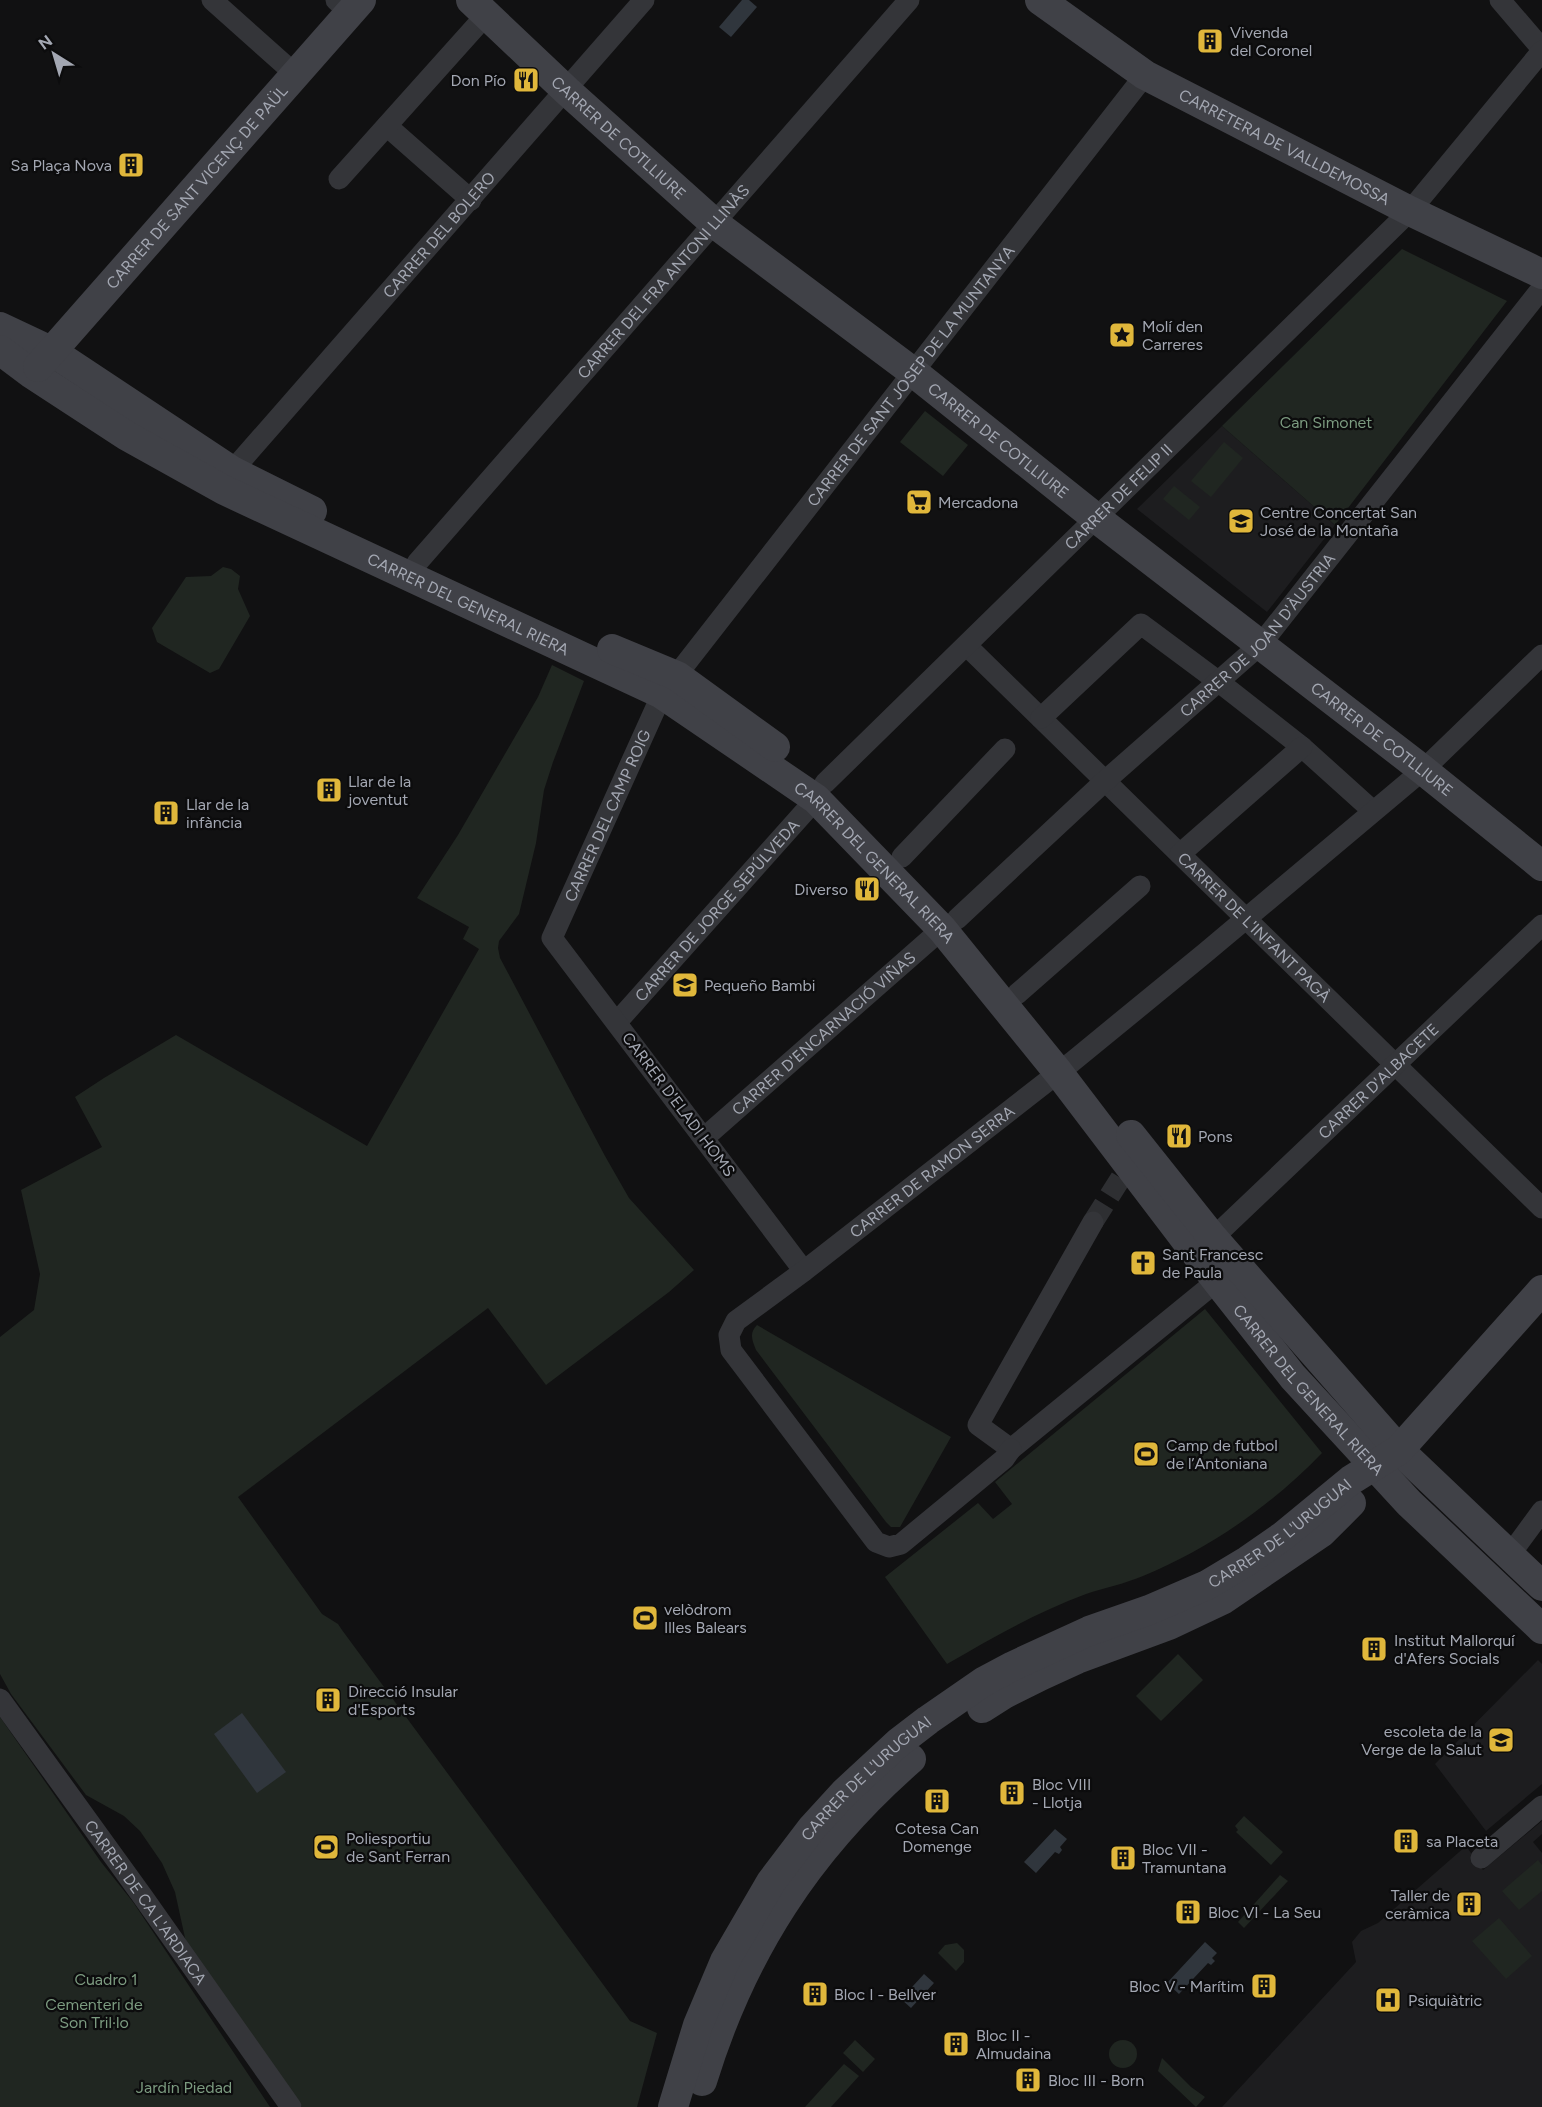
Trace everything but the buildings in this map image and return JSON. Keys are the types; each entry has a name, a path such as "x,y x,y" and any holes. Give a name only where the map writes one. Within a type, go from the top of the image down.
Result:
{"main road":[{"name":"CARRETERA DE VALLDEMOSSA","path":"1040,0 1145,75 1410,211 1542,274"},
{"name":"CARRER DE SANT VICENÇ DE PAÜL","path":"32,374 296,74 349,4"},
{"name":"CARRER DE COTLLIURE","path":"479,7 714,223 913,372 1096,518 1423,770 1542,866"},
{"name":"CARRER DEL GENERAL RIERA","path":"0,327 51,351 232,471 670,685 820,791 902,857 949,924 1065,1067 1214,1238 1387,1457 1409,1503 1542,1629"},
{"name":"CARRER DEL GENERAL RIERA","path":"0,350 32,374 128,436 224,490 670,685"},
{"name":"CARRER DEL GENERAL RIERA","path":"820,791 1017,994 1065,1067 1216,1281 1293,1377 1542,1586"},
{"path":"1387,1457 1542,1290"},
{"name":"CARRER DE L'URUGUAI","path":"673,2107 705,2004 725,1961 747,1922 771,1882 812,1828 864,1773 928,1720 975,1688 1013,1666 1089,1631 1149,1610 1207,1585 1247,1562 1283,1536 1351,1480 1387,1457"},
{"name":"CARRER DE L'URUGUAI","path":"694,2107 731,1998 766,1932 788,1896 829,1842 888,1780 935,1740 1004,1694 1077,1659 1169,1625 1222,1600 1322,1532 1355,1499 1387,1457"}],"street":[{"path":"212,0 296,74"},
{"name":"CARRER DEL BOLERO","path":"232,471 644,0"},
{"name":"CARRER DEL FRA ANTONI LLINÀS","path":"417,563 909,0"},
{"path":"1500,0 1542,50"},
{"path":"339,179 387,126 479,7"},
{"name":"CARRER DE FELIP II","path":"820,791 1410,211 1542,50"},
{"name":"CARRER DE SANT JOSEP DE LA MUNTANYA","path":"670,685 1145,75"},
{"path":"387,126 471,200"},
{"name":"CARRER DE JOAN D'ÀUSTRIA","path":"949,924 1105,781 1261,644 1542,288"},
{"path":"1041,718 1141,624 1302,747 1373,811"},
{"name":"CARRER DE L'INFANT PAGÀ","path":"967,646 1542,1208"},
{"name":"CARRER DE RAMON SERRA","path":"1216,1281 1011,1449 1004,1459 901,1544 889,1547 876,1542 731,1350 729,1335 736,1321 804,1271 1065,1067 1423,770 1542,655"},
{"name":"CARRER DEL CAMP ROIG","path":"552,938 670,685"},
{"path":"1180,854 1302,747"},
{"path":"902,857 1005,749"},
{"name":"CARRER DE JORGE SEPÚLVEDA","path":"617,1022 820,791"},
{"path":"1017,994 1140,886"},
{"name":"CARRER D'ENCARNACIÓ VIÑAS","path":"704,1138 949,924"},
{"name":"CARRER D'ALBACETE","path":"1214,1238 1542,925"},
{"name":"CARRER D'ELADI HOMS","path":"552,938 804,1271"},
{"path":"1011,1449 978,1425 1092,1222"},
{"path":"1509,1556 1542,1510"},
{"name":"CARRER DE CA L'ARDIACA","path":"0,1699 291,2107"},
{"path":"1481,1858 1542,1806"}],"shaded area":[{"path":"742,0 749,0 757,7 731,37 719,27"},
{"name":"Centre Concertat San José de la Montaña","path":"1222,426 1335,525 1267,612 1137,509"},
{"name":"escoleta de la Verge de la Salut","path":"1538,1660 1542,1664 1542,1784 1486,1831 1435,1764"},
{"path":"242,1713 286,1772 257,1793 214,1734"},
{"name":"Psiquiàtric","path":"1542,1821 1542,1834 1533,1842 1542,1853 1542,2107 1222,2107 1356,1962 1352,1942 1361,1931 1378,1923 1466,1846 1483,1870"},
{"path":"1055,1829 1067,1839 1060,1847 1062,1850 1059,1854 1055,1852 1036,1873 1024,1862"},
{"path":"1205,1942 1217,1953 1212,1958 1215,1961 1211,1965 1208,1963 1179,1994 1167,1983"},
{"path":"924,1974 934,1983 911,2008 901,1999"}],"green space":[{"name":"Can Simonet","path":"1402,249 1507,301 1335,525 1222,426"},
{"path":"925,411 968,445 943,476 900,442"},
{"path":"1224,442 1243,458 1211,497 1191,481"},
{"path":"1174,486 1200,507 1189,520 1163,499"},
{"path":"223,567 231,569 240,576 238,589 250,616 219,669 210,673 157,642 152,628 186,577 211,576"},
{"path":"552,665 584,681 544,790 536,843 519,914 499,941 500,958 629,1198 694,1270 669,1292 546,1385 488,1308 238,1497 322,1614 338,1624 630,2021 657,2033 637,2107 302,2107 187,1947 175,1892 162,1863 140,1831 124,1816 86,1795 11,1694 0,1674 0,1337 34,1310 40,1274 21,1190 102,1147 75,1097 176,1035 367,1146 479,949 463,939 469,927 417,898 458,835 538,697"},
{"path":"1205,1309 1322,1453 1261,1508 1192,1553 1143,1576 1086,1594 1032,1617 947,1664 885,1577 978,1503 993,1519 1012,1504 995,1482"},
{"path":"757,1325 951,1437 900,1527 891,1527 886,1522 756,1350 752,1334"},
{"path":"1178,1654 1203,1680 1161,1721 1136,1696"},
{"name":"Cementeri de Son Tril·lo","path":"0,1717 101,1862 133,1902 270,2107 0,2107"},
{"path":"1244,1816 1283,1852 1271,1865 1236,1832 1238,1830 1235,1826"},
{"path":"1538,1860 1542,1865 1542,1891 1519,1910 1502,1891"},
{"path":"1280,1875 1288,1881 1244,1928 1238,1922"},
{"path":"1499,1918 1532,1956 1506,1979 1472,1941"},
{"path":"957,1943 964,1950 964,1962 956,1971 938,1953 945,1945"},
{"path":"855,2040 875,2059 863,2072 843,2053"},
{"path":"1123,2040 1133,2044 1137,2054 1133,2064 1123,2068 1113,2064 1109,2054 1113,2044"},
{"path":"1162,2058 1191,2087 1205,2097 1196,2107 1158,2071"},
{"path":"844,2064 859,2076 831,2107 805,2107"}],"tunnel":[{"path":"1093,1222 1129,1165"}],"place":[{"name":"Vivenda del Coronel","path":"1210,41"},
{"name":"Don Pío","path":"526,80"},
{"name":"Sa Plaça Nova","path":"131,165"},
{"name":"Molí den Carreres","path":"1122,335"},
{"name":"Mercadona","path":"919,502"},
{"name":"Centre Concertat San José de la Montaña","path":"1241,521"},
{"name":"Llar de la joventut","path":"329,790"},
{"name":"Llar de la infància","path":"166,813"},
{"name":"Diverso","path":"867,889"},
{"name":"Pequeño Bambi","path":"685,985"},
{"name":"Pons","path":"1179,1136"},
{"name":"Sant Francesc de Paula","path":"1143,1263"},
{"name":"Camp de futbol de l’Antoniana","path":"1146,1454"},
{"name":"velòdrom Illes Balears","path":"645,1618"},
{"name":"Institut Mallorquí d'Afers Socials","path":"1374,1649"},
{"name":"Direcció Insular d'Esports","path":"328,1700"},
{"name":"escoleta de la Verge de la Salut","path":"1501,1740"},
{"name":"Bloc VIII - Llotja","path":"1012,1793"},
{"name":"Cotesa Can Domenge","path":"937,1801"},
{"name":"sa Placeta","path":"1406,1841"},
{"name":"Poliesportiu de Sant Ferran","path":"326,1847"},
{"name":"Bloc VII - Tramuntana","path":"1123,1858"},
{"name":"Taller de ceràmica","path":"1469,1904"},
{"name":"Bloc VI - La Seu","path":"1188,1912"},
{"name":"Bloc V - Marítim","path":"1264,1986"},
{"name":"Bloc I - Bellver","path":"815,1994"},
{"name":"Psiquiàtric","path":"1388,2000"},
{"name":"Bloc II - Almudaina","path":"956,2044"},
{"name":"Bloc III - Born","path":"1028,2080"}],"park label":[{"name":"Cuadro 1","path":"106,1979"},
{"name":"Jardín Piedad","path":"184,2087"}]}
